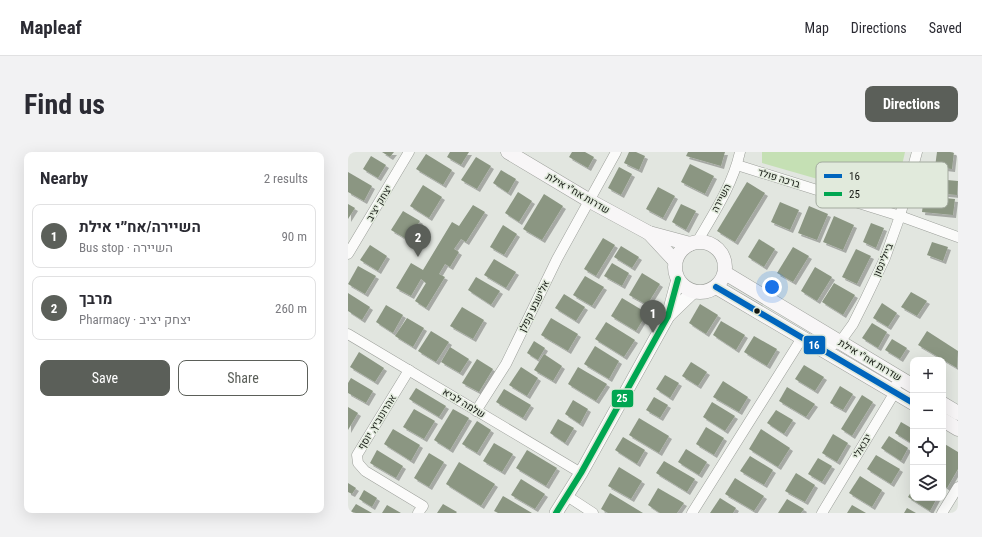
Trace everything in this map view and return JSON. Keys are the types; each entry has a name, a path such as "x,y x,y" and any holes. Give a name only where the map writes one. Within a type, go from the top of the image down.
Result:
{"main road":[{"name":"שדרות אח\"י אילת","path":"508,152 590,201 649,233 694,243"},
{"name":"שדרות אח\"י אילת","path":"649,233 675,261"},
{"path":"694,243 709,244 719,250 726,265 725,273 716,287 709,291 693,292 686,288 678,279 674,269 678,254 694,243"},
{"name":"שדרות אח\"י אילת","path":"725,273 910,384"},
{"name":"שדרות אח\"י אילת","path":"716,287 910,401"},
{"path":"946,406 958,413"},
{"path":"946,422 958,429"}],"street":[{"name":"יצחק יציב","path":"348,254 409,152"},
{"name":"אלישבע קפלן","path":"476,411 506,364 557,259 616,152"},
{"name":"השיירה","path":"694,243 722,199 737,165 740,152"},
{"name":"ביילינסון","path":"914,162 917,152"},
{"name":"ברכה פולד","path":"737,165 816,190"},
{"name":"ברכה פולד","path":"874,208 958,237"},
{"name":"ביילינסון","path":"840,342 853,324 885,258 902,208"},
{"path":"556,513 581,473 668,316 678,279"},
{"path":"668,316 693,292"},
{"name":"שלמה לביא","path":"348,334 581,473"},
{"path":"692,513 802,338"},
{"path":"821,349 840,342"},
{"name":"אהרונוביץ, יוסף","path":"409,370 357,455 358,463 365,471 423,506 418,513"},
{"name":"יבנאלי","path":"822,513 895,392 897,376"},
{"path":"942,513 958,487"},
{"path":"566,496 593,513"}],"green space":[{"path":"762,152 905,152 903,162 816,162 816,179 762,163"}],"building":[{"path":"382,152 394,152 390,157"},
{"path":"450,152 469,152 461,165 447,157"},
{"path":"572,152 585,152 594,157 588,168 569,157"},
{"path":"629,152 636,152 645,156 639,170 624,163"},
{"path":"688,152 725,152 721,166 686,156"},
{"path":"937,152 954,152 952,169 948,169 948,162 936,162"},
{"path":"426,154 452,170 443,185 416,169"},
{"path":"371,156 386,165 378,178 363,169"},
{"path":"476,157 491,166 477,189 461,180"},
{"path":"690,164 714,176 705,194 681,182"},
{"path":"619,167 632,174 621,195 608,188"},
{"path":"501,170 516,179 508,193 493,183"},
{"path":"348,172 372,186 364,201 348,192"},
{"path":"948,180 958,181 957,195 948,194"},
{"path":"747,182 765,193 735,242 717,231"},
{"path":"423,185 442,197 429,218 410,206"},
{"path":"658,187 675,196 663,218 646,209"},
{"path":"518,192 532,201 519,222 505,213"},
{"path":"544,194 563,206 542,240 523,229"},
{"path":"948,198 955,199 953,215 922,212 922,208 948,208"},
{"path":"780,202 799,210 790,230 771,222"},
{"path":"348,204 355,208 348,219"},
{"path":"681,204 696,211 686,230 672,222"},
{"path":"473,205 485,212 466,242 461,239 454,249 459,252 450,267 445,264 439,274 445,277 426,308 415,301 426,283 421,279 411,296 396,288 411,263 423,270 452,222 459,226"},
{"path":"809,206 828,214 817,240 798,233"},
{"path":"403,211 420,221 408,240 391,230"},
{"path":"834,216 854,225 843,250 823,242"},
{"path":"871,223 884,228 876,248 863,242"},
{"path":"503,225 517,234 504,255 490,247"},
{"path":"603,238 615,245 596,276 584,269"},
{"path":"759,239 775,249 764,267 748,257"},
{"path":"932,242 948,247 943,261 927,255"},
{"path":"370,245 387,256 378,271 360,260"},
{"path":"621,246 639,257 632,268 614,257"},
{"path":"793,247 809,256 793,282 777,273"},
{"path":"856,249 871,256 857,284 842,277"},
{"path":"494,259 516,272 506,288 484,275"},
{"path":"612,263 629,273 622,286 604,276"},
{"path":"358,266 376,276 365,294 348,284"},
{"path":"815,267 832,277 817,301 801,291"},
{"path":"642,273 660,284 647,305 629,295"},
{"path":"585,276 604,287 592,306 573,295"},
{"path":"476,277 500,291 491,305 468,290"},
{"path":"834,283 855,295 843,315 822,302"},
{"path":"911,292 927,301 917,316 901,307"},
{"path":"348,293 370,307 362,320 348,311"},
{"path":"564,294 585,307 576,321 555,308"},
{"path":"622,298 647,313 636,331 611,316"},
{"path":"882,303 897,313 888,327 873,318"},
{"path":"700,304 718,315 706,334 689,323"},
{"path":"386,305 403,315 393,333 376,322"},
{"path":"462,307 484,320 473,339 450,326"},
{"path":"407,318 424,328 413,347 395,336"},
{"path":"551,318 578,334 568,351 541,335"},
{"path":"721,321 745,335 736,350 713,335"},
{"path":"606,322 635,340 624,357 595,339"},
{"path":"872,323 887,332 878,348 862,338"},
{"path":"431,331 449,342 436,362 418,351"},
{"path":"927,331 958,351 957,368 946,362 946,357 938,357 918,345"},
{"path":"754,336 777,349 767,366 744,352"},
{"path":"892,339 907,348 900,359 885,350"},
{"path":"534,341 545,348 538,360 527,353"},
{"path":"595,346 619,361 609,379 584,364"},
{"path":"450,347 469,359 460,373 441,362"},
{"path":"359,352 384,368 375,382 350,367"},
{"path":"544,354 562,366 553,381 534,370"},
{"path":"477,359 493,369 479,392 462,383"},
{"path":"691,362 707,372 698,386 682,376"},
{"path":"804,365 824,377 815,391 795,379"},
{"path":"521,367 538,378 527,396 509,385"},
{"path":"578,367 607,384 596,401 568,384"},
{"path":"665,375 679,383 670,398 656,389"},
{"path":"351,378 373,391 366,403 348,393 348,383"},
{"path":"723,381 748,397 739,412 713,397"},
{"path":"840,386 853,394 843,410 830,403"},
{"path":"787,387 815,404 806,417 779,401"},
{"path":"416,388 446,406 439,417 409,399"},
{"path":"504,389 531,405 523,418 496,402"},
{"path":"862,395 873,402 852,436 841,429"},
{"path":"654,397 668,405 660,418 646,410"},
{"path":"573,400 588,409 580,424 565,414"},
{"path":"712,402 735,416 725,431 703,417"},
{"path":"348,407 358,413 348,430"},
{"path":"414,409 435,421 424,439 403,427"},
{"path":"453,409 469,418 450,450 434,440"},
{"path":"776,410 793,420 784,434 767,423"},
{"path":"639,418 669,436 659,453 629,435"},
{"path":"558,419 574,428 565,443 550,433"},
{"path":"477,421 491,430 477,453 462,444"},
{"path":"901,422 910,427 910,442 895,433"},
{"path":"706,427 724,438 714,455 696,444"},
{"path":"393,429 420,445 411,461 384,444"},
{"path":"761,429 790,448 778,467 749,449"},
{"path":"833,434 848,443 837,462 822,453"},
{"path":"889,436 908,448 901,461 881,448"},
{"path":"623,437 645,450 637,464 615,450"},
{"path":"494,443 513,454 502,472 483,461"},
{"path":"946,445 958,452 958,469 947,488"},
{"path":"686,449 707,462 699,475 678,462"},
{"path":"377,450 403,466 396,478 370,463"},
{"path":"527,450 557,468 546,486 516,468"},
{"path":"429,453 444,462 429,487 414,478"},
{"path":"876,455 900,469 891,484 867,469"},
{"path":"750,456 773,470 764,485 740,471"},
{"path":"818,458 832,466 822,482 808,474"},
{"path":"664,461 695,479 687,492 656,473"},
{"path":"459,462 495,484 481,506 446,484"},
{"path":"619,467 642,481 631,499 608,486"},
{"path":"796,473 815,485 805,502 785,491"},
{"path":"860,476 882,490 872,507 849,493"},
{"path":"735,478 764,496 754,511 725,494"},
{"path":"521,479 545,494 535,509 511,495"},
{"path":"348,483 356,488 352,494 348,492"},
{"path":"658,488 684,503 677,513 660,513 648,505"},
{"path":"364,490 377,498 372,507 359,499"},
{"path":"610,493 643,513 608,513 601,509"},
{"path":"503,496 532,513 498,513 494,511"},
{"path":"720,498 736,508 733,513 710,513"},
{"path":"787,499 804,509 801,513 778,513"},
{"path":"914,501 935,501 930,511"},
{"path":"356,504 372,513 350,513"},
{"path":"443,504 457,512 437,513"},
{"path":"387,505 401,513 382,513"},
{"path":"852,505 866,513 847,513"},
{"path":"907,508 916,513 904,513"}],"transit line":[{"name":"25","path":"556,513 581,473 668,316 678,279"},
{"name":"16","path":"716,287 910,401"}],"place":[{"name":"מרבך","path":"418,257"},
{"name":"השיירה/אח״י אילת","path":"653,333"}]}
